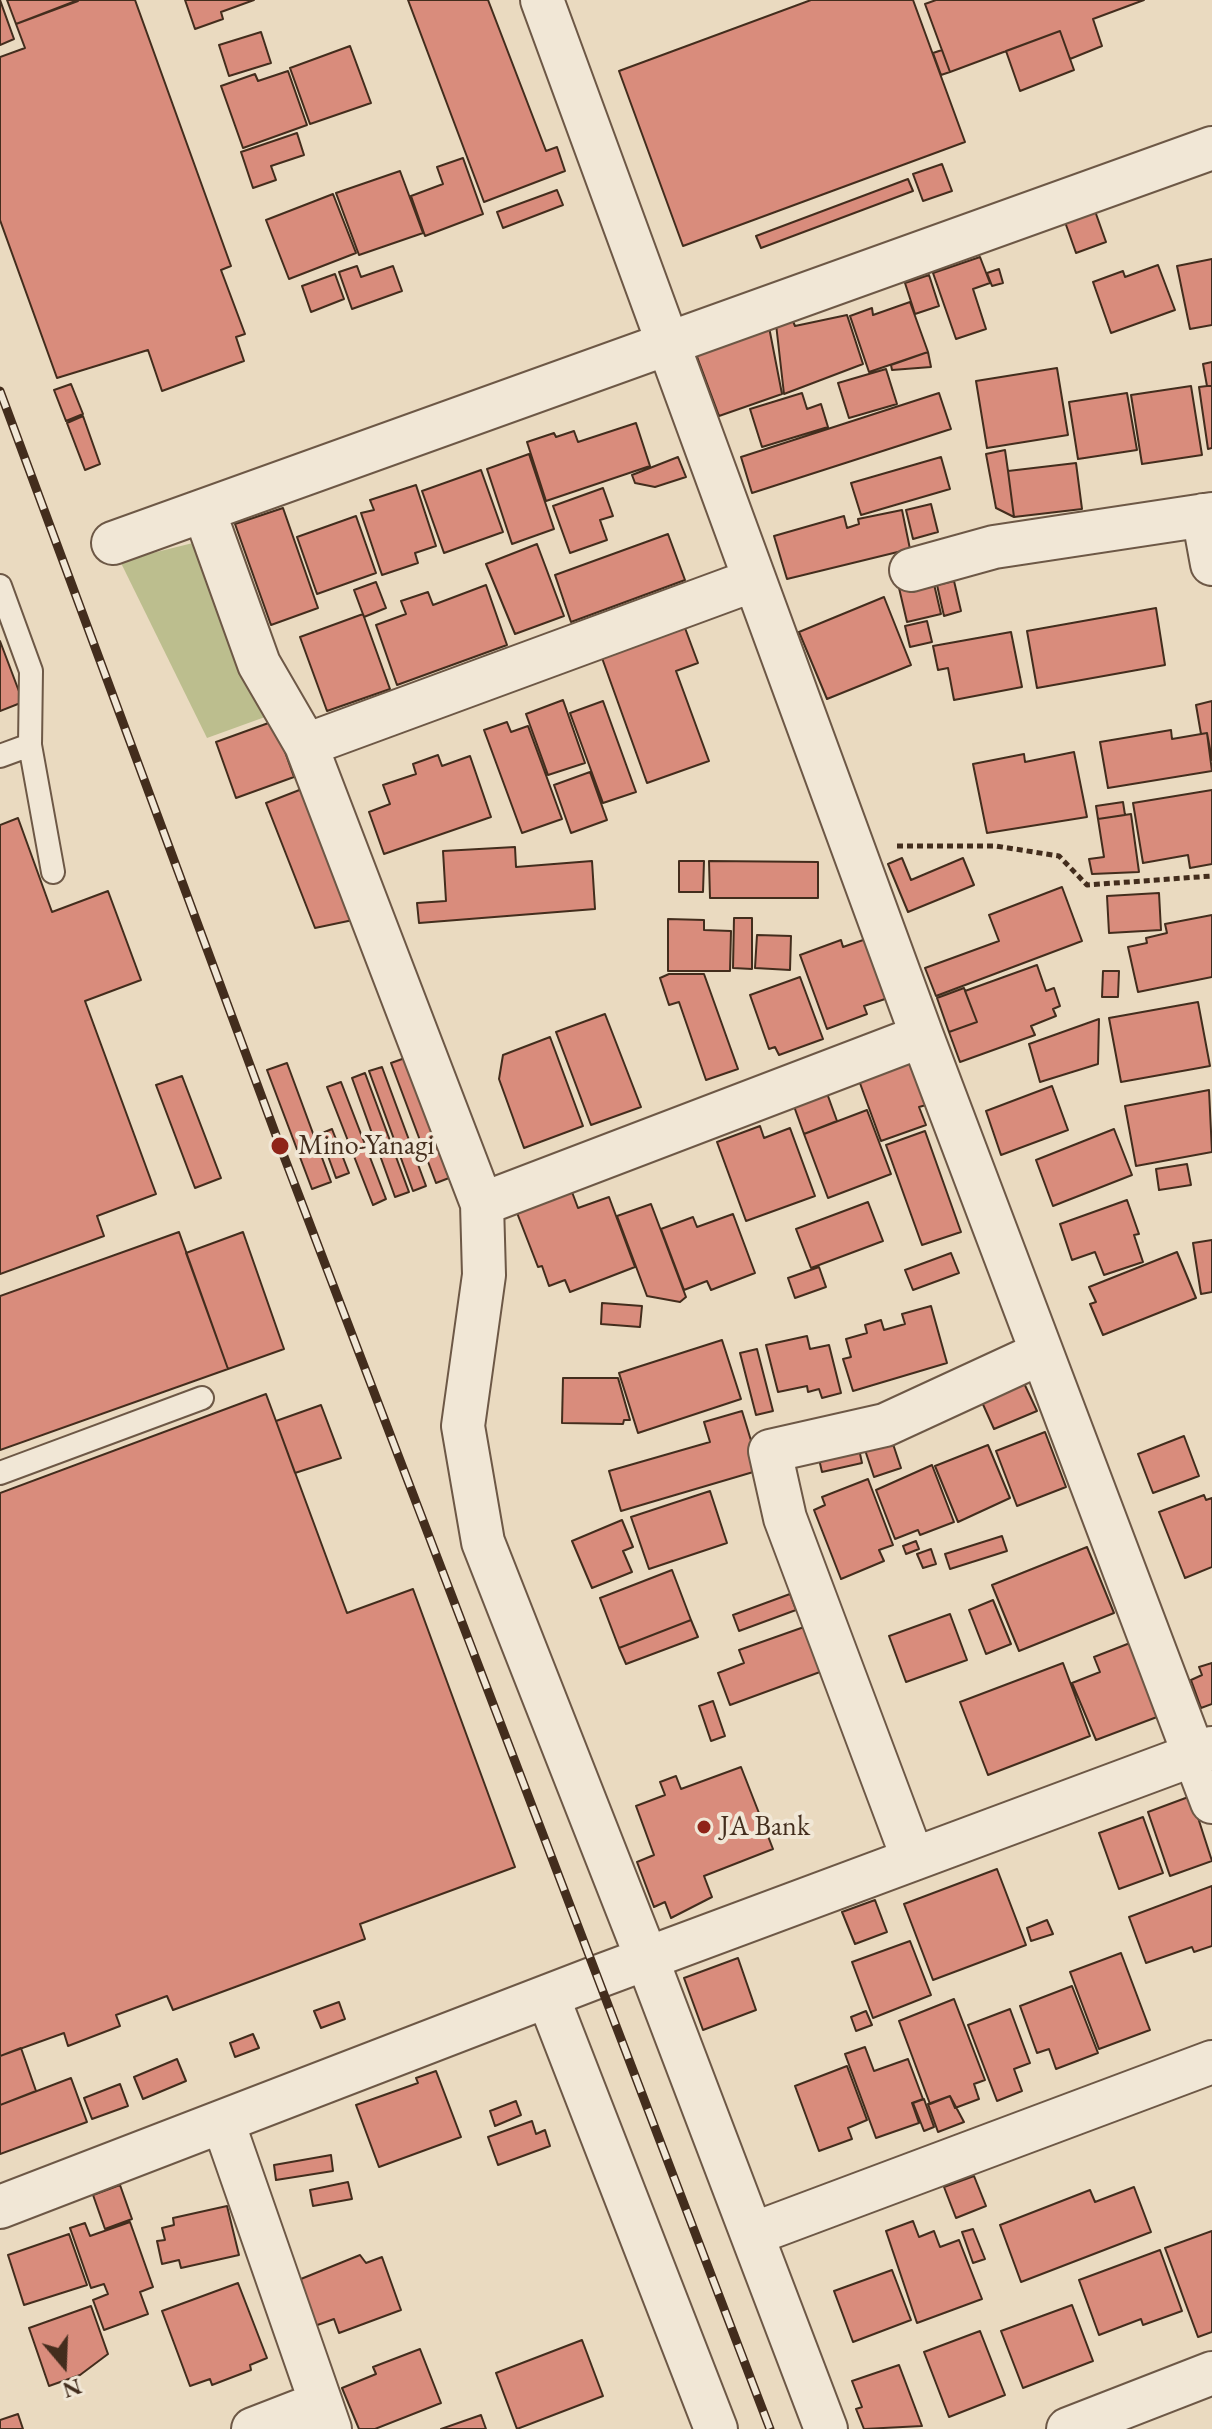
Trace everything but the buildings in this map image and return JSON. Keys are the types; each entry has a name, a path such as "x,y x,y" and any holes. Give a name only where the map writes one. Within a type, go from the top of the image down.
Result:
{"street":[{"path":"542,0 1041,1353 1203,1751 1212,1802"},
{"path":"113,543 1212,148"},
{"path":"204,511 259,664 306,745 482,1204 484,1275 463,1426 483,1542 647,1959 826,2429"},
{"path":"911,570 994,547 1207,515 1212,564"},
{"path":"306,745 754,580"},
{"path":"482,1204 922,1036"},
{"path":"913,1859 785,1518 770,1451 885,1425 1041,1353"},
{"path":"0,2207 647,1959 1203,1751"},
{"path":"548,1997 716,2429"},
{"path":"753,2234 1212,2062"},
{"path":"223,2122 325,2416 253,2429"},
{"path":"1068,2429 1212,2373"}],"lane":[{"path":"0,586 31,671 30,745 53,872"},
{"path":"0,756 30,745"},
{"path":"0,1473 202,1398"}],"path":[{"path":"852,845 996,846 1059,856 1087,885 1212,876"}],"green space":[{"path":"201,541 265,717 207,738 120,561"}],"railway":[{"path":"0,391 280,1146 770,2429"}],"place":[{"name":"Mino-Yanagi","path":"280,1146"},
{"name":"JA Bank","path":"704,1827"}]}
